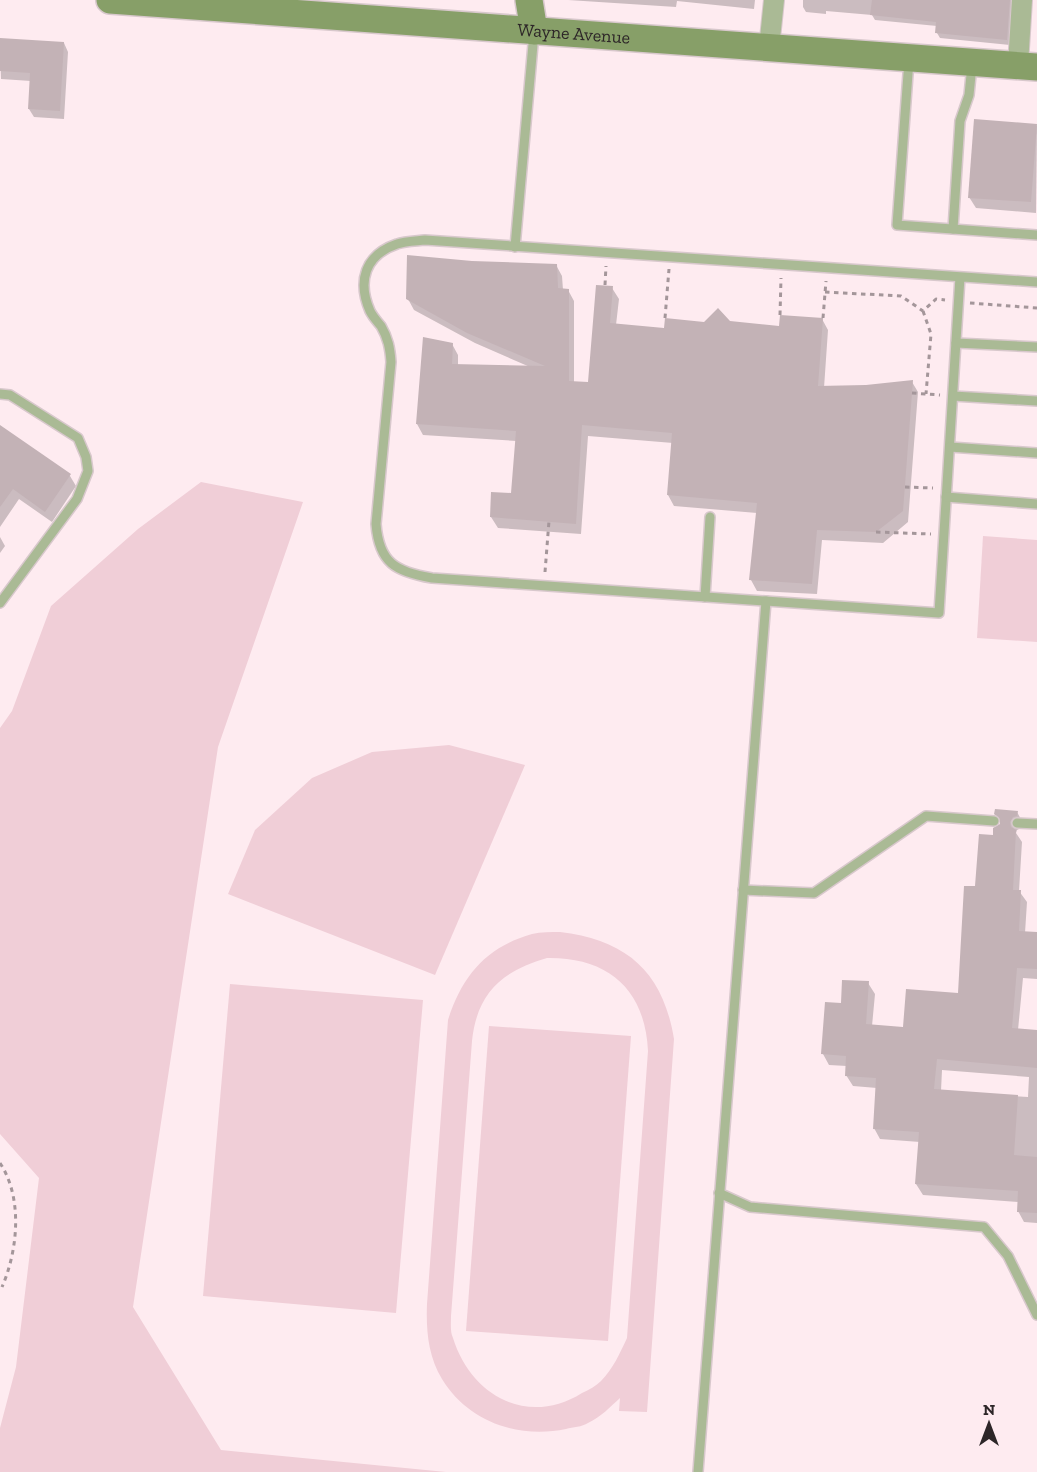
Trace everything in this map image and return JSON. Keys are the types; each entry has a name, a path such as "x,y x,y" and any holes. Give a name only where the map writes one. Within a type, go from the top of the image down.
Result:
{"main road":[{"name":"Wayne Avenue","path":"110,0 276,6 534,31 1027,66"},
{"path":"529,0 534,31"}],"street":[{"path":"769,48 774,0"},
{"path":"1022,0 1027,66"}],"lane":[{"path":"514,247 534,31"},
{"path":"909,58 897,225 1037,235"},
{"path":"953,229 960,121 969,95 973,62"},
{"path":"960,277 939,613 432,578 410,574 395,568 377,541 376,524 392,362 390,345 371,314 363,293 368,264 380,252 399,243 425,240 1037,282"},
{"path":"956,343 1037,348"},
{"path":"0,394 10,395 78,438 86,457 88,471 77,499 0,603"},
{"path":"953,396 1037,401"},
{"path":"950,447 1037,453"},
{"path":"947,493 1037,504"},
{"path":"705,597 710,517"},
{"path":"698,1472 766,601"},
{"path":"743,890 814,893 926,816 994,821"},
{"path":"1017,823 1037,824"},
{"path":"719,1193 750,1207 984,1227 1008,1256 1037,1315"}],"path":[{"path":"605,285 607,253"},
{"path":"665,318 670,257"},
{"path":"780,315 782,264"},
{"path":"823,318 827,267"},
{"path":"825,292 901,296 922,311 931,334 926,394"},
{"path":"922,311 936,299 1037,308"},
{"path":"912,393 953,396"},
{"path":"904,487 947,493"},
{"path":"544,585 549,521"},
{"path":"876,532 944,535"},
{"path":"0,1163 12,1192 15,1209 12,1262 2,1287"}],"shaded area":[{"path":"201,482 303,502 218,747 133,1307 221,1450 446,1472 0,1472 0,1428 16,1367 39,1178 0,1134 0,728 12,711 51,606 138,529"},
{"path":"983,536 1037,540 1037,642 977,638"},
{"path":"449,745 525,765 435,975 228,894 255,830 312,778 372,752"},
{"path":"560,932 584,936 605,943 638,963 651,978 661,995 669,1015 674,1039 647,1412 619,1411 620,1398 593,1421 583,1425 566,1429 530,1431 496,1424 480,1416 453,1394 437,1370 431,1352 427,1304 448,1020 469,977 489,955 501,947 532,934","holes":["547,958 588,963 619,981 631,994 640,1010 645,1029 648,1051 627,1338 616,1361 601,1381 592,1388 562,1403 542,1407 522,1406 504,1400 487,1390 473,1376 461,1358 451,1333 472,1041 480,1010 494,986 505,977 531,963"]},
{"path":"230,984 423,1000 396,1313 203,1296"},
{"path":"489,1026 631,1036 608,1341 466,1331"}],"building":[{"path":"872,0 1010,0 1007,40 935,33 936,22 870,15"},
{"path":"0,38 64,42 60,111 28,109 30,73 0,71"},
{"path":"974,119 1037,124 1031,202 968,198"},
{"path":"407,255 472,261 557,264 558,288 569,289 569,381 588,382 596,285 613,286 610,323 664,328 665,318 704,322 718,308 730,321 779,326 780,315 823,318 818,386 866,385 913,380 903,511 876,532 817,530 812,584 749,580 757,503 667,495 672,433 582,425 576,524 490,517 491,492 511,493 516,431 416,424 423,337 453,343 452,364 545,366 467,333 406,299"},
{"path":"0,425 71,474 45,512 13,489 0,507"},
{"path":"995,809 1018,811 1017,816 1013,817 1010,822 1011,827 1016,830 1013,890 1021,890 1019,931 1037,932 1037,969 1017,968 1012,1028 1037,1030 1037,1068 937,1059 934,1089 1018,1095 1014,1155 1037,1157 1037,1213 1017,1212 1018,1191 915,1184 919,1132 873,1129 876,1078 845,1076 846,1056 821,1054 825,1002 841,1003 842,980 869,981 866,1024 903,1027 906,989 958,993 964,886 975,886 979,834 993,835 993,828 1000,824 1000,819 994,814"}]}
